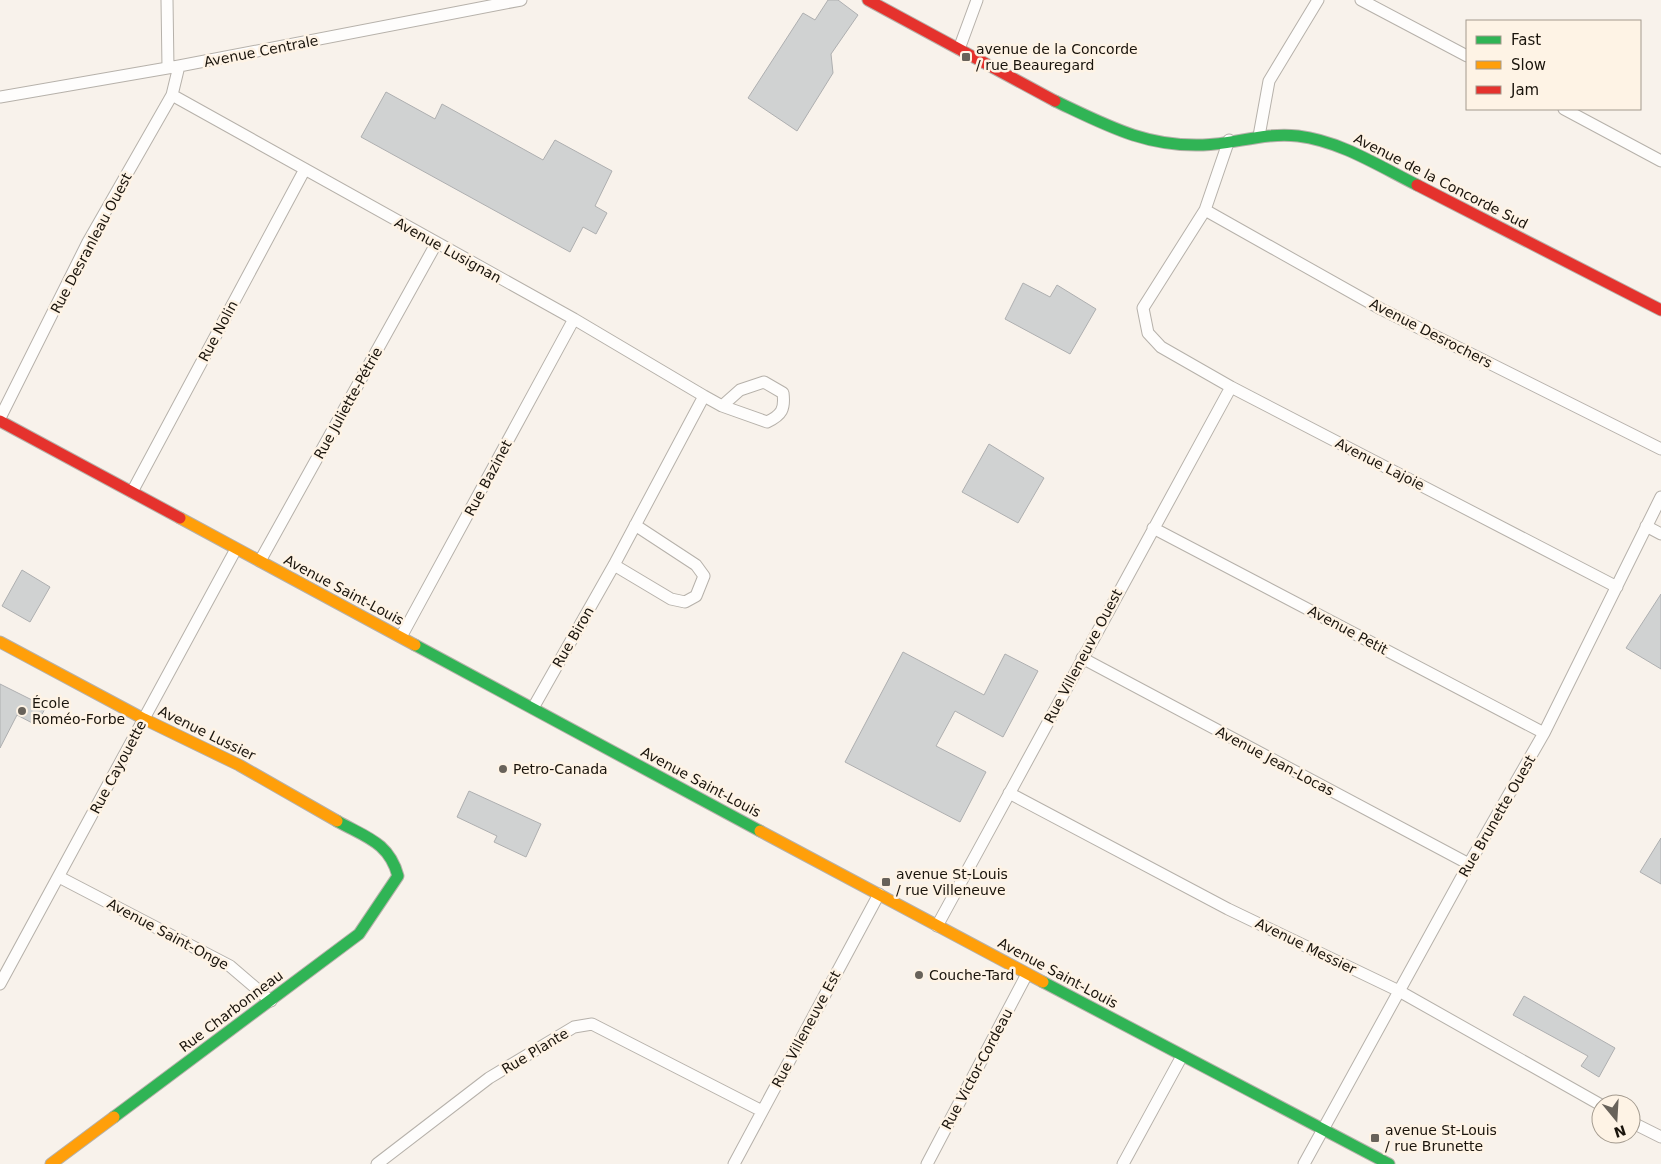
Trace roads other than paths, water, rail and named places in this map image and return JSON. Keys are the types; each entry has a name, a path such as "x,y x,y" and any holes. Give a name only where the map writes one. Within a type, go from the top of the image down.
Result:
{"street":[{"name":"Rue Desranleau Ouest","path":"0,420 88,242 172,95 174,67 168,0"},
{"name":"Avenue Centrale","path":"0,97 174,67 521,0"},
{"name":"Avenue de la Concorde Sud","path":"868,0 1034,91 1127,135 1170,144 1204,145 1259,136 1298,136 1344,148 1661,310"},
{"path":"959,49 977,0"},
{"path":"1259,136 1269,82 1318,0"},
{"path":"1361,0 1466,55"},
{"name":"Avenue Lusignan","path":"172,95 436,244 574,319 722,406 767,422 779,416 785,406 783,393 764,382 740,390 722,406"},
{"path":"1566,110 1661,161"},
{"path":"1205,210 1229,140"},
{"name":"Rue Nolin","path":"132,492 305,169"},
{"name":"Avenue Lajoie","path":"1205,210 1143,308 1148,333 1161,347 1231,386 1616,587"},
{"name":"Avenue Desrochers","path":"1205,210 1381,309 1661,449"},
{"name":"Rue Juliette-Pétrie","path":"260,561 436,244"},
{"name":"Rue Bazinet","path":"401,637 574,319"},
{"name":"Rue Villeneuve Ouest","path":"937,926 1231,386"},
{"name":"Rue Biron","path":"533,708 614,565 704,396"},
{"name":"Avenue Saint-Louis","path":"0,420 937,926 1390,1164"},
{"name":"Rue Brunette Ouest","path":"1304,1164 1469,864 1544,733 1661,497"},
{"path":"614,565 671,600 685,602 696,596 704,576 696,565 635,525"},
{"path":"1646,526 1661,534"},
{"name":"Avenue Petit","path":"1152,528 1544,733"},
{"name":"Rue Cayouette","path":"0,984 236,548"},
{"name":"Avenue Lussier","path":"0,642 144,719 256,775 386,849 394,860"},
{"name":"Avenue Jean-Locas","path":"1082,658 1469,864"},
{"name":"Avenue Messier","path":"1009,793 1228,908 1399,991 1591,1099"},
{"name":"Rue Charbonneau","path":"51,1164 359,934 398,876 394,860"},
{"name":"Avenue Saint-Onge","path":"59,877 230,966 271,1001"},
{"name":"Rue Villeneuve Est","path":"734,1164 878,894"},
{"name":"Rue Victor-Cordeau","path":"926,1164 1028,974"},
{"name":"Rue Plante","path":"377,1164 489,1078 574,1028 592,1024 762,1111"},
{"path":"1123,1164 1182,1056"},
{"path":"1641,1127 1661,1137"}],"place":[{"name":"avenue de la Concorde / rue Beauregard","path":"966,57"},
{"name":"École Roméo-Forbe","path":"22,711"},
{"name":"Petro-Canada","path":"503,769"},
{"name":"avenue St-Louis / rue Villeneuve","path":"886,882"},
{"name":"Couche-Tard","path":"919,975"},
{"name":"avenue St-Louis / rue Brunette","path":"1375,1138"}]}
